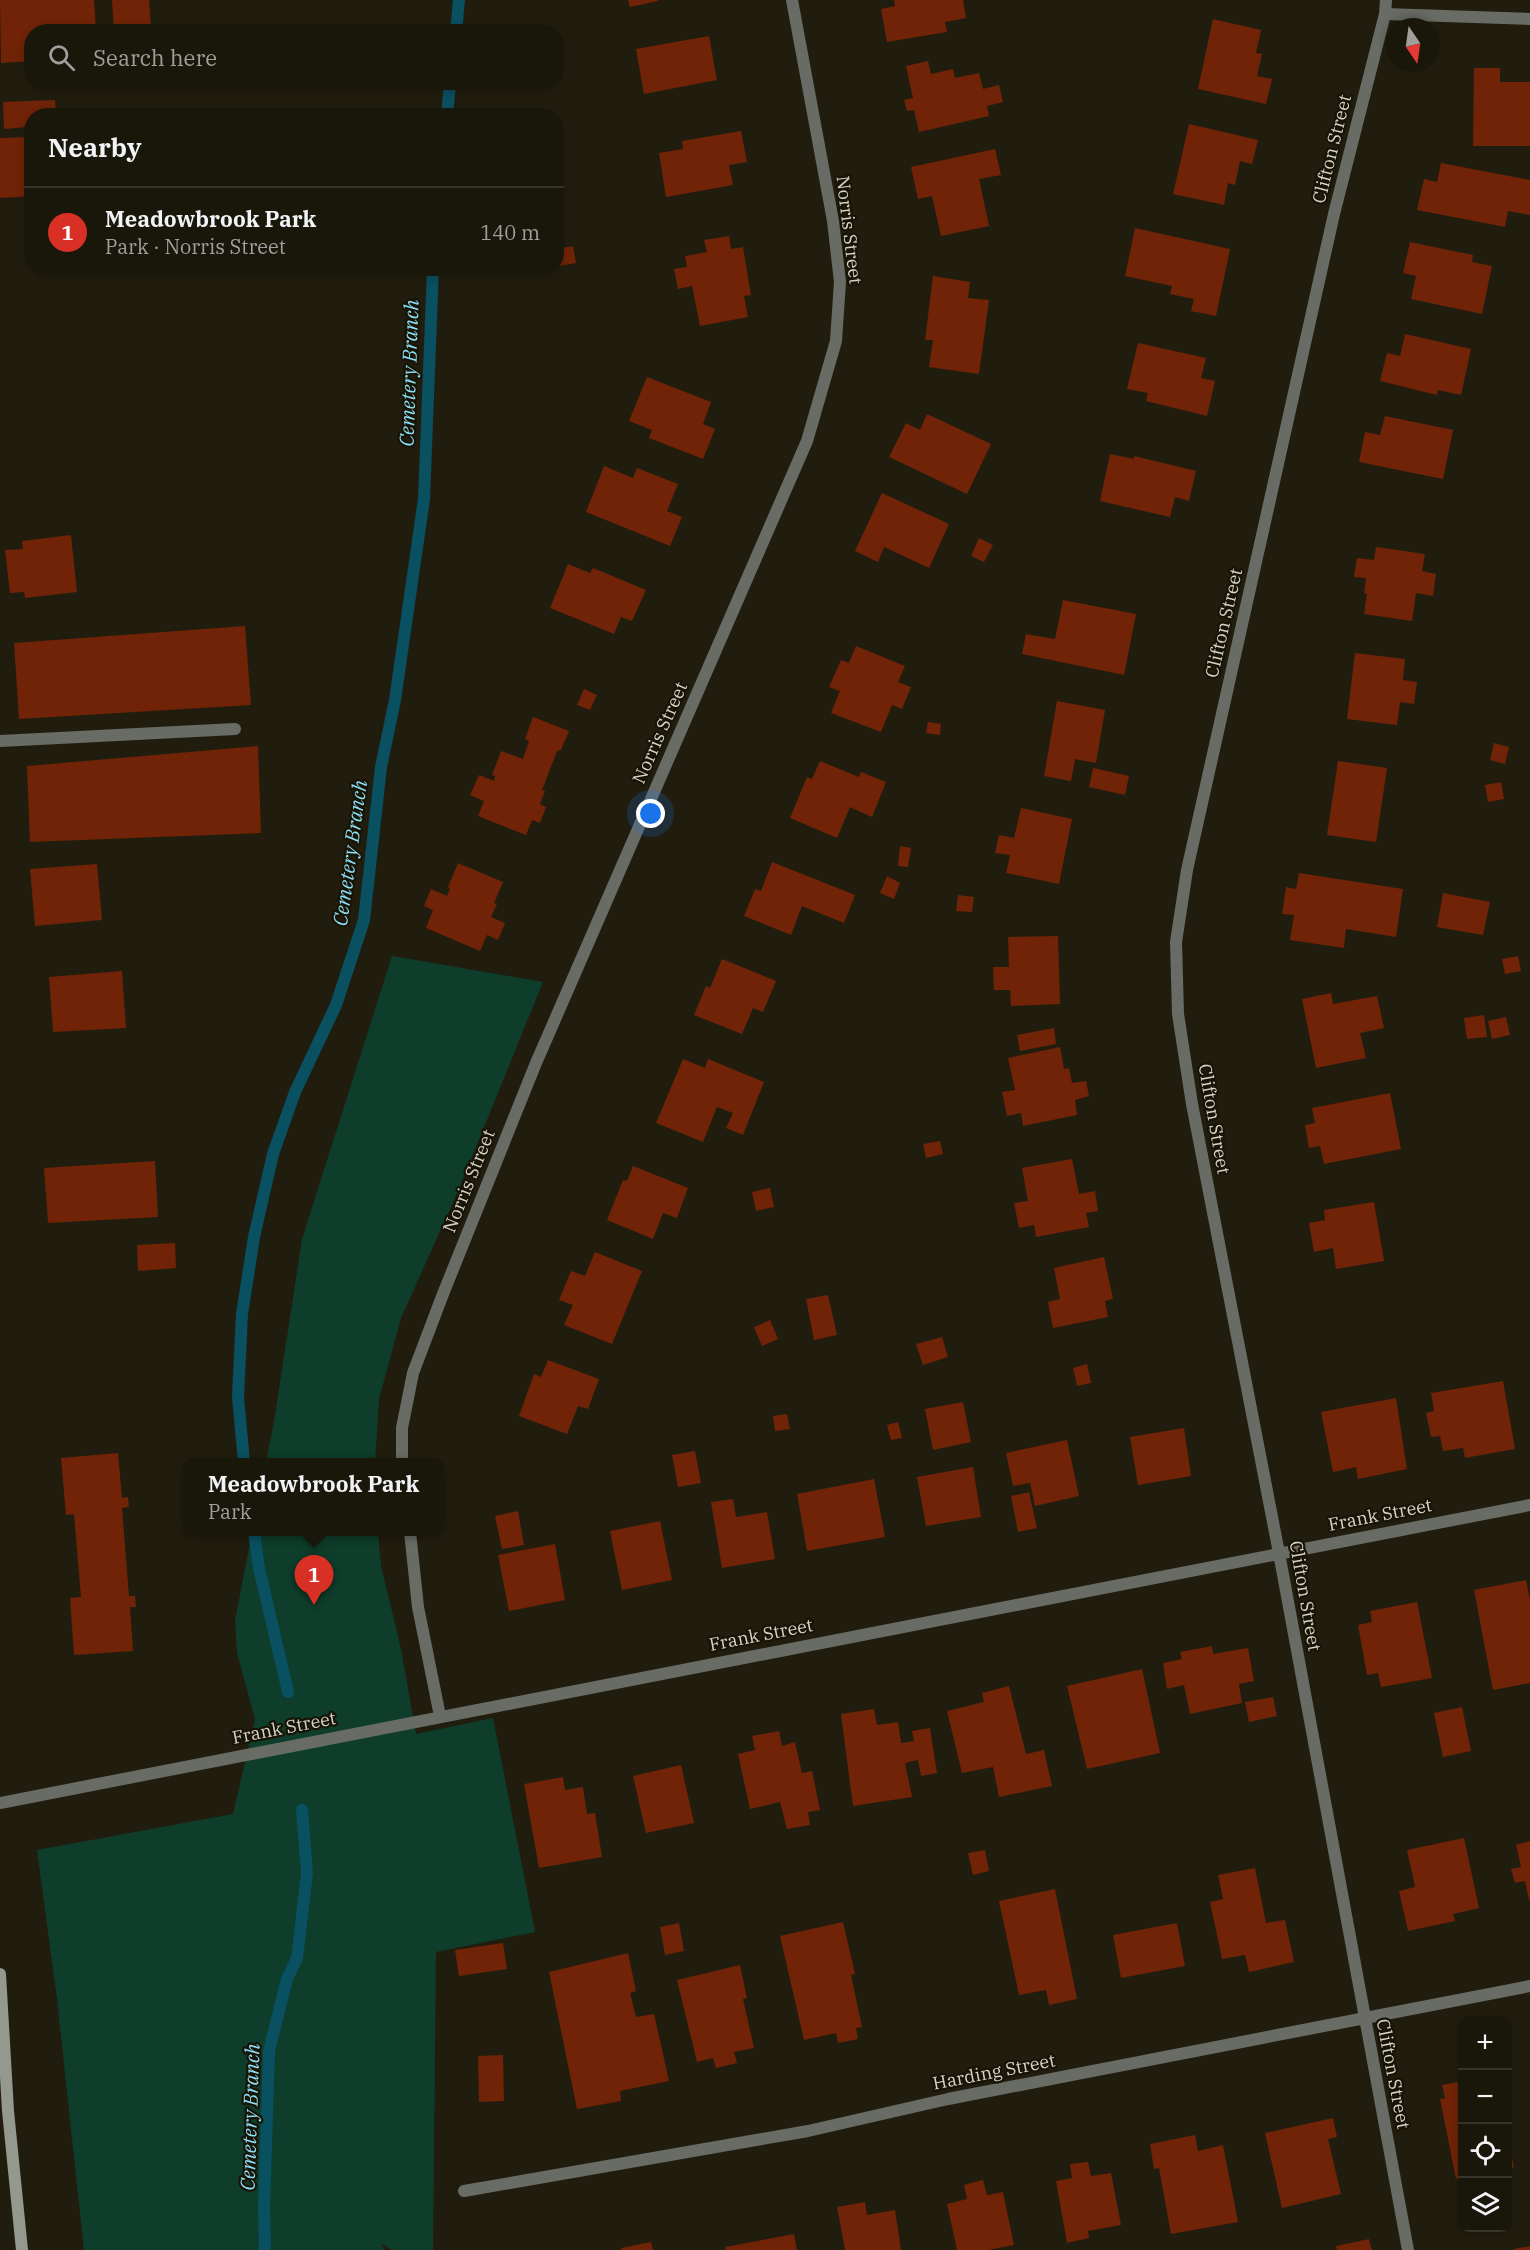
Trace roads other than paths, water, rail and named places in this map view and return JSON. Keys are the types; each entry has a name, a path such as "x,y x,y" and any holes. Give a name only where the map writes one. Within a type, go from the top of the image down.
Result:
{"street":[{"name":"Norris Street","path":"402,1458 402,1428 413,1373 443,1294 540,1052 807,441 836,341 840,282 833,221 792,0"},
{"name":"Clifton Street","path":"1386,0 1385,14 1321,272 1187,870 1176,942 1178,1014 1192,1104 1279,1553 1408,2250"},
{"path":"1385,14 1530,19"},
{"path":"0,741 235,729"},
{"name":"Frank Street","path":"0,1803 1530,1504"},
{"path":"410,1536 418,1607 440,1716"},
{"path":"0,1974 8,2110 22,2250"},
{"name":"Harding Street","path":"464,2192 808,2131 959,2097 1530,1986"}],"waterway":[{"name":"Cemetery Branch","path":"457,24 459,0"},
{"name":"Cemetery Branch","path":"448,108 449,90"},
{"name":"Cemetery Branch","path":"244,1458 238,1397 242,1314 254,1237 273,1154 295,1092 336,1005 364,920 381,767 395,700 424,499 433,276"},
{"name":"Cemetery Branch","path":"255,1536 259,1568 288,1692"},
{"name":"Cemetery Branch","path":"265,2250 264,2207 269,2051 287,1979 297,1958 307,1873 302,1810"}],"place":[{"name":"Meadowbrook Park","path":"314,1605"}]}
